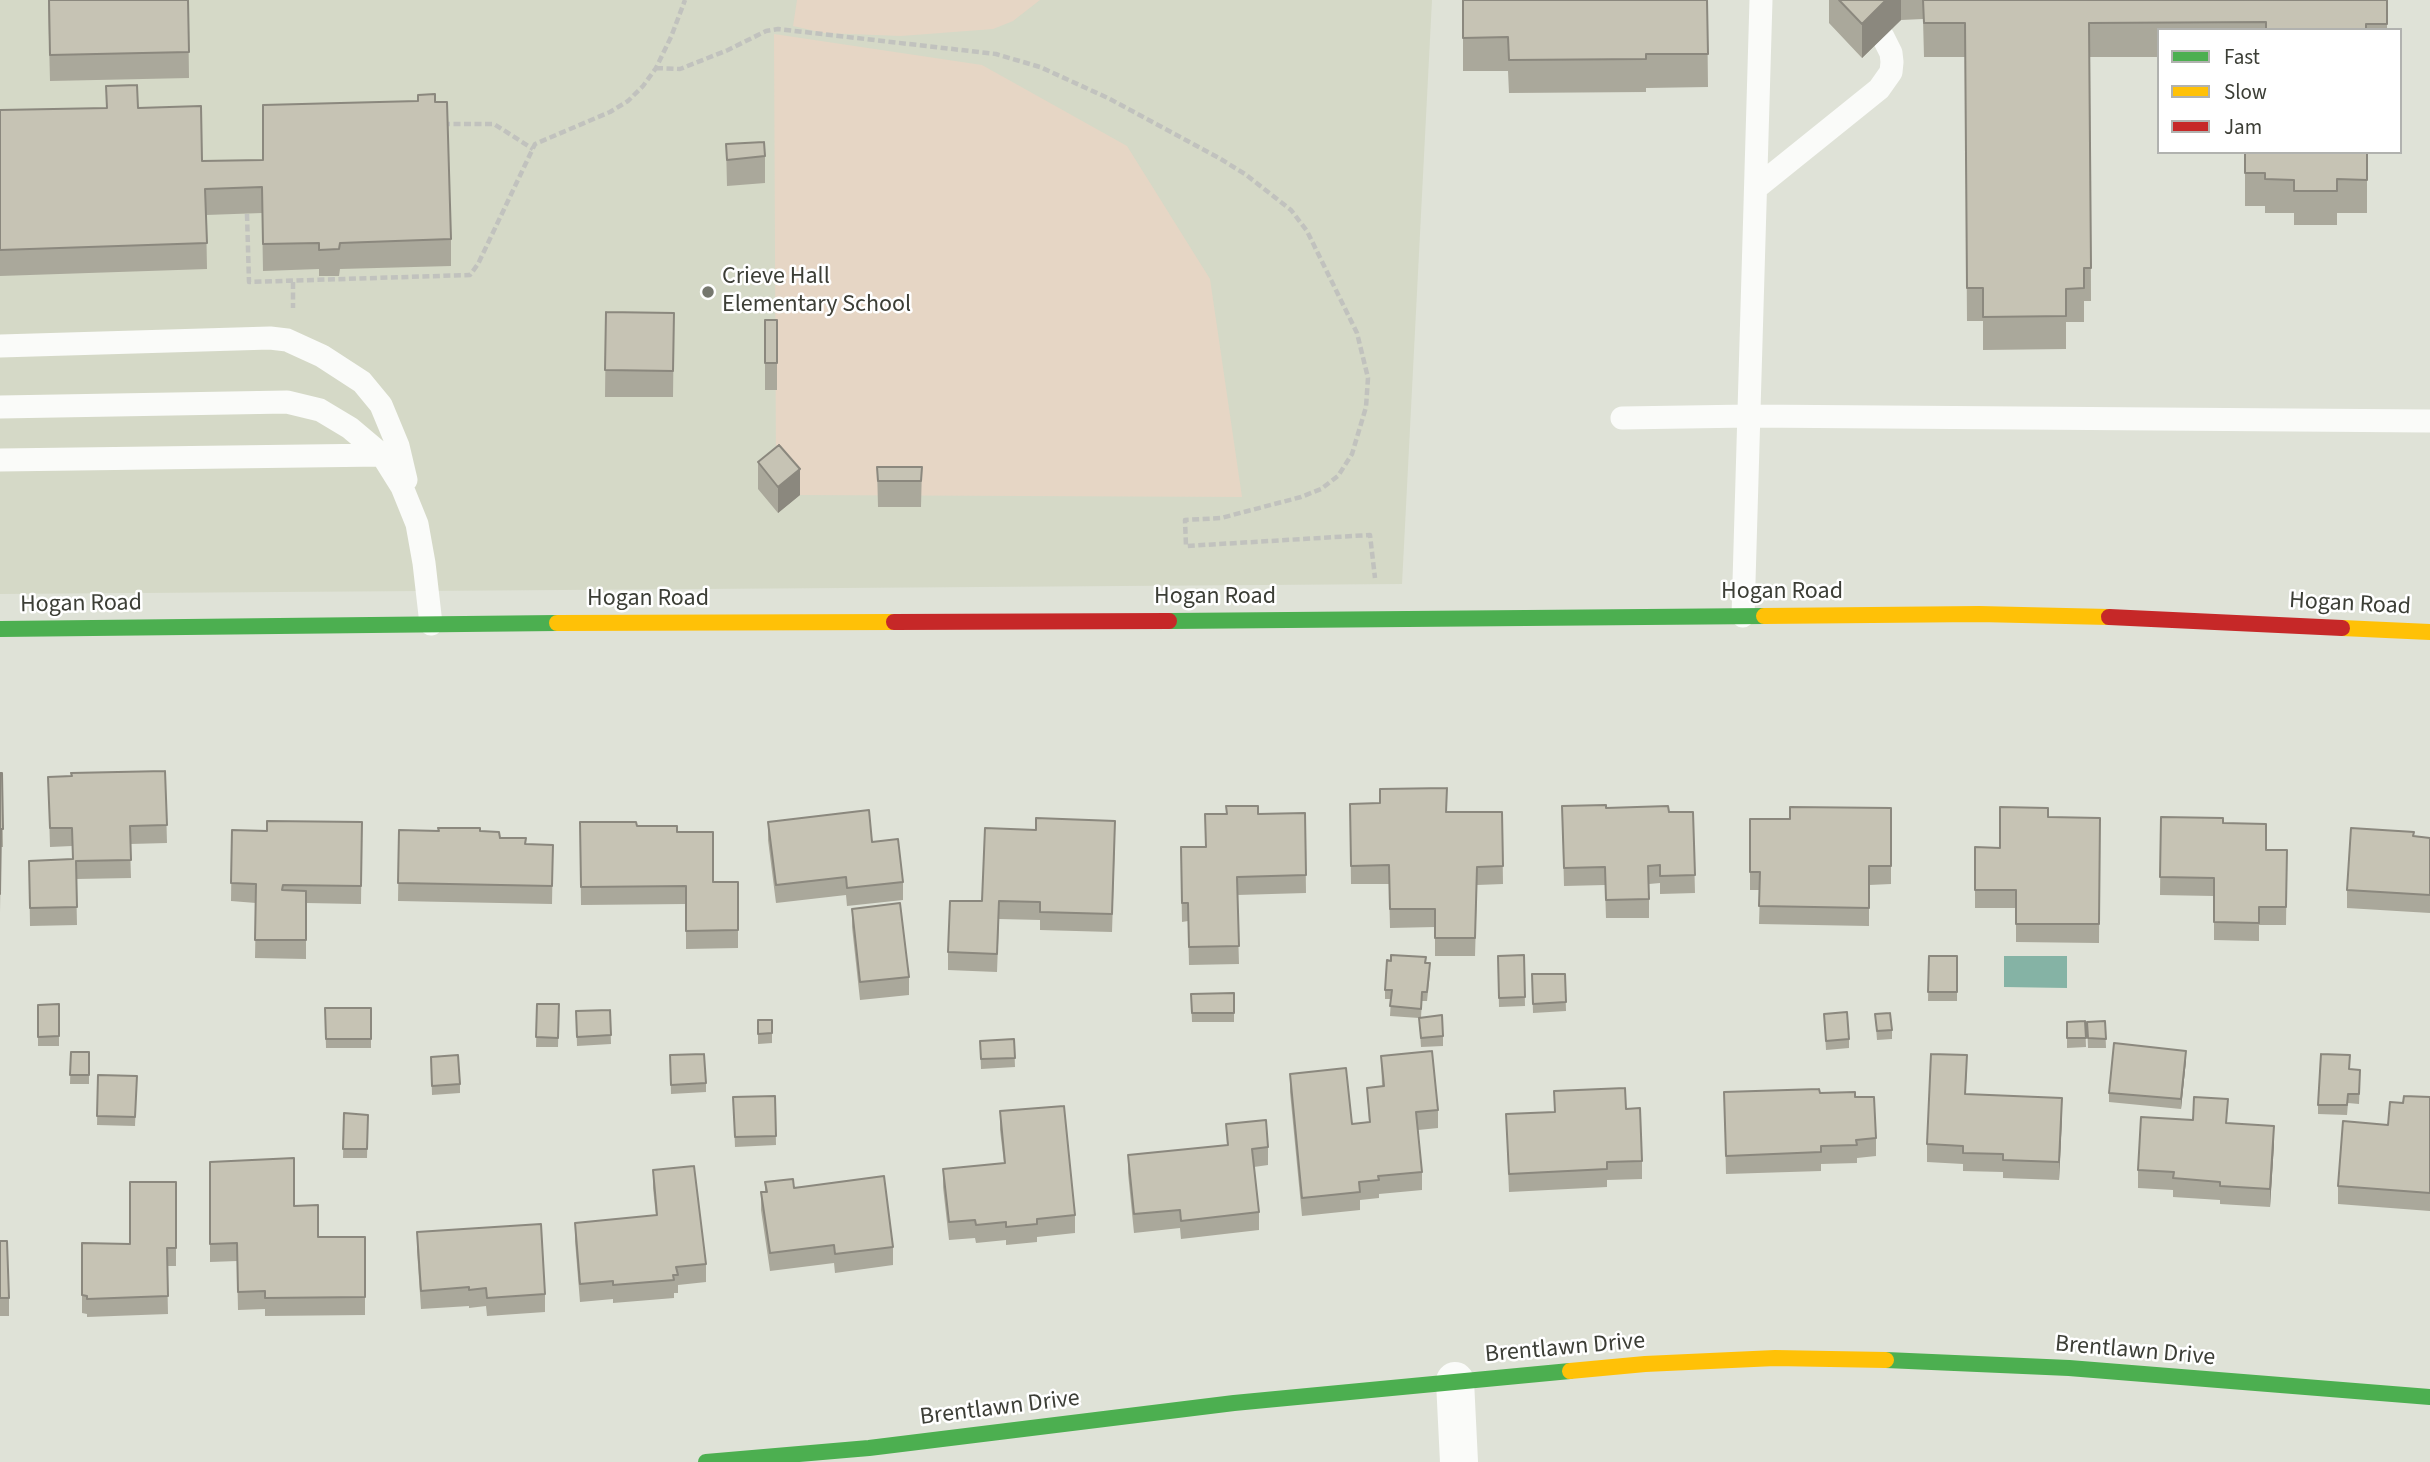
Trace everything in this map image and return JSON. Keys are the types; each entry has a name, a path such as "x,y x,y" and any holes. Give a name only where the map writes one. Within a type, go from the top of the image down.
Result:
{"street":[{"name":"Hogan Road","path":"0,629 1979,614 2140,618 2430,632"},
{"name":"Brentlawn Drive","path":"706,1462 869,1448 1234,1403 1455,1381 1645,1364 1775,1358 2069,1368 2430,1397"},
{"path":"1455,1381 1459,1462"}],"lane":[{"path":"1743,616 1761,0"},
{"path":"1756,188 1879,89 1891,72 1892,62 1891,52 1883,37"},
{"path":"0,346 270,338 303,346 333,363 362,382 381,405 398,446 425,563 430,624"},
{"path":"0,407 287,402 320,410 382,455 402,487 417,524"},
{"path":"1622,418 1749,416 2430,421"},
{"path":"0,460 382,455"}],"path":[{"path":"247,214 249,282 471,275 535,144 610,112 643,86 656,68 685,0"},
{"path":"656,68 680,69 766,31 778,29 996,54 1040,66 1108,98 1219,158 1253,180 1291,210 1307,231 1323,261 1357,333 1368,378 1366,407 1352,454 1338,476 1321,489 1301,497 1221,518 1185,520 1186,546 1370,535 1375,581"},
{"path":"440,124 494,124 533,149"}],"shaded area":[{"name":"Crieve Hall Elementary School","path":"0,0 1432,0 1402,584 0,594"},
{"path":"797,0 1040,0 1013,21 993,29 901,36 824,33 793,26"},
{"path":"774,34 982,65 1127,146 1210,279 1242,497 798,495 776,470"}],"water":[{"path":"2004,956 2067,956 2067,988 2004,987"}],"building":[{"path":"49,0 188,0 189,52 50,55"},
{"path":"1463,0 1707,0 1708,54 1646,54 1646,59 1509,60 1508,37 1463,38"},
{"path":"1839,0 1886,0 1862,24"},
{"path":"1923,0 2387,0 2387,24 2366,24 2366,28 2266,28 2266,22 2089,23 2091,268 2084,268 2084,288 2066,289 2066,316 1983,317 1983,288 1967,288 1965,23 1924,23"},
{"path":"137,85 138,108 201,106 202,161 263,160 263,105 418,101 418,95 435,94 435,102 447,102 451,239 340,243 339,249 319,250 319,243 263,244 262,187 205,189 207,243 0,250 0,110 107,108 106,86"},
{"path":"764,142 765,156 727,160 726,144"},
{"path":"2245,154 2367,154 2367,180 2337,179 2337,191 2294,191 2294,180 2265,179 2265,173 2245,173"},
{"path":"606,312 674,313 673,371 605,370"},
{"path":"765,320 777,320 777,363 765,363"},
{"path":"779,445 800,469 778,487 758,462"},
{"path":"877,467 922,467 921,481 878,481"},
{"path":"165,771 167,825 130,826 131,860 76,861 77,907 30,908 29,861 73,859 72,828 50,828 48,777 72,776 71,773"},
{"path":"0,773 3,829 0,894"},
{"path":"1447,788 1446,812 1502,812 1503,866 1477,867 1475,938 1435,938 1435,909 1390,909 1389,865 1351,866 1350,804 1380,803 1380,789"},
{"path":"1606,805 1606,808 1668,806 1669,812 1693,812 1695,875 1660,876 1660,865 1648,866 1649,899 1606,900 1605,867 1564,868 1562,806"},
{"path":"1226,806 1258,806 1258,814 1305,813 1306,875 1237,877 1239,946 1189,947 1188,903 1182,903 1181,847 1206,847 1205,814 1227,814"},
{"path":"1790,807 1891,808 1891,866 1869,866 1869,908 1759,906 1760,872 1750,872 1750,819 1790,819"},
{"path":"2000,807 2048,808 2048,817 2100,818 2099,924 2016,924 2016,890 1975,890 1975,847 2000,848"},
{"path":"869,810 872,842 898,839 903,882 847,888 846,877 776,885 768,822"},
{"path":"2161,817 2223,818 2223,823 2266,824 2266,850 2287,850 2286,907 2259,907 2259,923 2214,922 2214,878 2160,877"},
{"path":"1036,818 1115,821 1112,914 1040,912 1040,902 999,901 997,954 948,952 950,901 982,901 985,828 1036,830"},
{"path":"267,821 362,822 361,886 283,885 282,890 306,891 306,940 255,940 256,884 231,883 232,830 267,831"},
{"path":"580,822 636,822 637,826 677,826 677,832 713,832 713,882 738,882 738,930 686,931 686,886 581,887"},
{"path":"438,828 480,828 480,831 499,832 500,838 526,838 525,844 553,845 552,886 398,883 399,830 439,831"},
{"path":"2351,828 2414,832 2413,836 2430,838 2430,895 2347,890"},
{"path":"900,903 909,977 860,982 852,909"},
{"path":"1391,955 1426,957 1425,963 1430,963 1427,992 1422,992 1421,1009 1390,1006 1392,990 1385,990 1387,960 1391,961"},
{"path":"1524,955 1525,997 1499,998 1498,956"},
{"path":"1929,956 1957,956 1957,992 1928,992"},
{"path":"1532,974 1565,974 1566,1002 1533,1004"},
{"path":"1234,993 1234,1013 1192,1013 1191,994"},
{"path":"59,1004 59,1036 38,1037 38,1005"},
{"path":"537,1004 559,1004 558,1038 536,1037"},
{"path":"325,1008 371,1008 371,1039 326,1039"},
{"path":"610,1010 611,1035 577,1037 576,1011"},
{"path":"1847,1012 1849,1039 1826,1041 1824,1014"},
{"path":"1890,1013 1892,1030 1877,1031 1875,1014"},
{"path":"1442,1015 1443,1036 1421,1038 1419,1018"},
{"path":"758,1020 772,1020 772,1033 758,1034"},
{"path":"2085,1021 2086,1038 2067,1038 2067,1022"},
{"path":"2105,1021 2106,1039 2088,1038 2087,1022"},
{"path":"1014,1039 1015,1058 981,1059 980,1041"},
{"path":"2114,1043 2186,1051 2181,1099 2109,1093"},
{"path":"1432,1051 1438,1110 1416,1112 1422,1172 1378,1176 1379,1180 1359,1182 1360,1192 1302,1198 1290,1074 1346,1068 1352,1124 1370,1122 1367,1088 1384,1086 1381,1056"},
{"path":"71,1052 89,1052 89,1075 70,1075"},
{"path":"704,1054 706,1083 671,1085 670,1055"},
{"path":"1931,1054 1967,1055 1965,1094 2062,1098 2059,1162 2003,1160 2003,1154 1963,1153 1963,1146 1927,1144"},
{"path":"2321,1054 2350,1055 2349,1069 2360,1070 2359,1094 2348,1094 2347,1105 2318,1105"},
{"path":"458,1055 460,1084 432,1086 431,1057"},
{"path":"98,1075 137,1076 135,1117 97,1116"},
{"path":"1625,1088 1626,1109 1640,1108 1642,1161 1607,1162 1607,1169 1509,1174 1506,1114 1555,1112 1554,1091"},
{"path":"1819,1089 1820,1093 1855,1092 1855,1097 1874,1097 1876,1138 1856,1140 1857,1145 1821,1146 1821,1152 1726,1156 1724,1092"},
{"path":"775,1096 776,1136 735,1137 733,1097"},
{"path":"2404,1096 2430,1097 2430,1193 2338,1186 2343,1121 2388,1125 2390,1102 2403,1103"},
{"path":"2194,1097 2228,1099 2226,1123 2274,1126 2270,1189 2220,1186 2220,1182 2173,1178 2174,1172 2138,1170 2141,1117 2193,1120"},
{"path":"1064,1106 1075,1215 1037,1219 1037,1224 1006,1227 1006,1222 976,1225 975,1220 949,1222 943,1169 1005,1163 1000,1111"},
{"path":"344,1113 368,1115 367,1149 343,1149"},
{"path":"1266,1120 1268,1147 1252,1149 1259,1212 1181,1221 1180,1210 1134,1214 1128,1155 1228,1145 1226,1124"},
{"path":"294,1158 294,1206 318,1205 318,1237 365,1237 365,1297 265,1298 265,1291 238,1292 237,1243 210,1244 210,1162"},
{"path":"694,1166 706,1264 676,1267 678,1275 673,1275 674,1280 613,1285 613,1281 580,1284 575,1223 657,1215 653,1170"},
{"path":"884,1176 893,1247 835,1254 834,1245 770,1253 761,1192 767,1192 765,1182 793,1179 794,1188"},
{"path":"130,1182 176,1182 176,1248 167,1248 168,1296 87,1299 87,1296 82,1295 82,1243 130,1244"},
{"path":"541,1224 545,1294 487,1298 486,1288 421,1291 417,1232"},
{"path":"0,1241 7,1241 9,1298 0,1298"}],"traffic: fast":[{"path":"1169,621 1764,616"},
{"path":"0,629 557,623"},
{"path":"1886,1360 2069,1368 2430,1397"},
{"path":"706,1462 869,1448 1234,1403 1570,1371"}],"traffic: slow":[{"path":"1764,616 1979,614 2109,617"},
{"path":"557,623 894,622"},
{"path":"2342,628 2430,632"},
{"path":"1570,1371 1645,1364 1775,1358 1886,1360"}],"traffic: jam":[{"path":"2109,617 2342,628"},
{"path":"894,622 1169,621"}],"place":[{"name":"Crieve Hall Elementary School","path":"708,292"}]}
